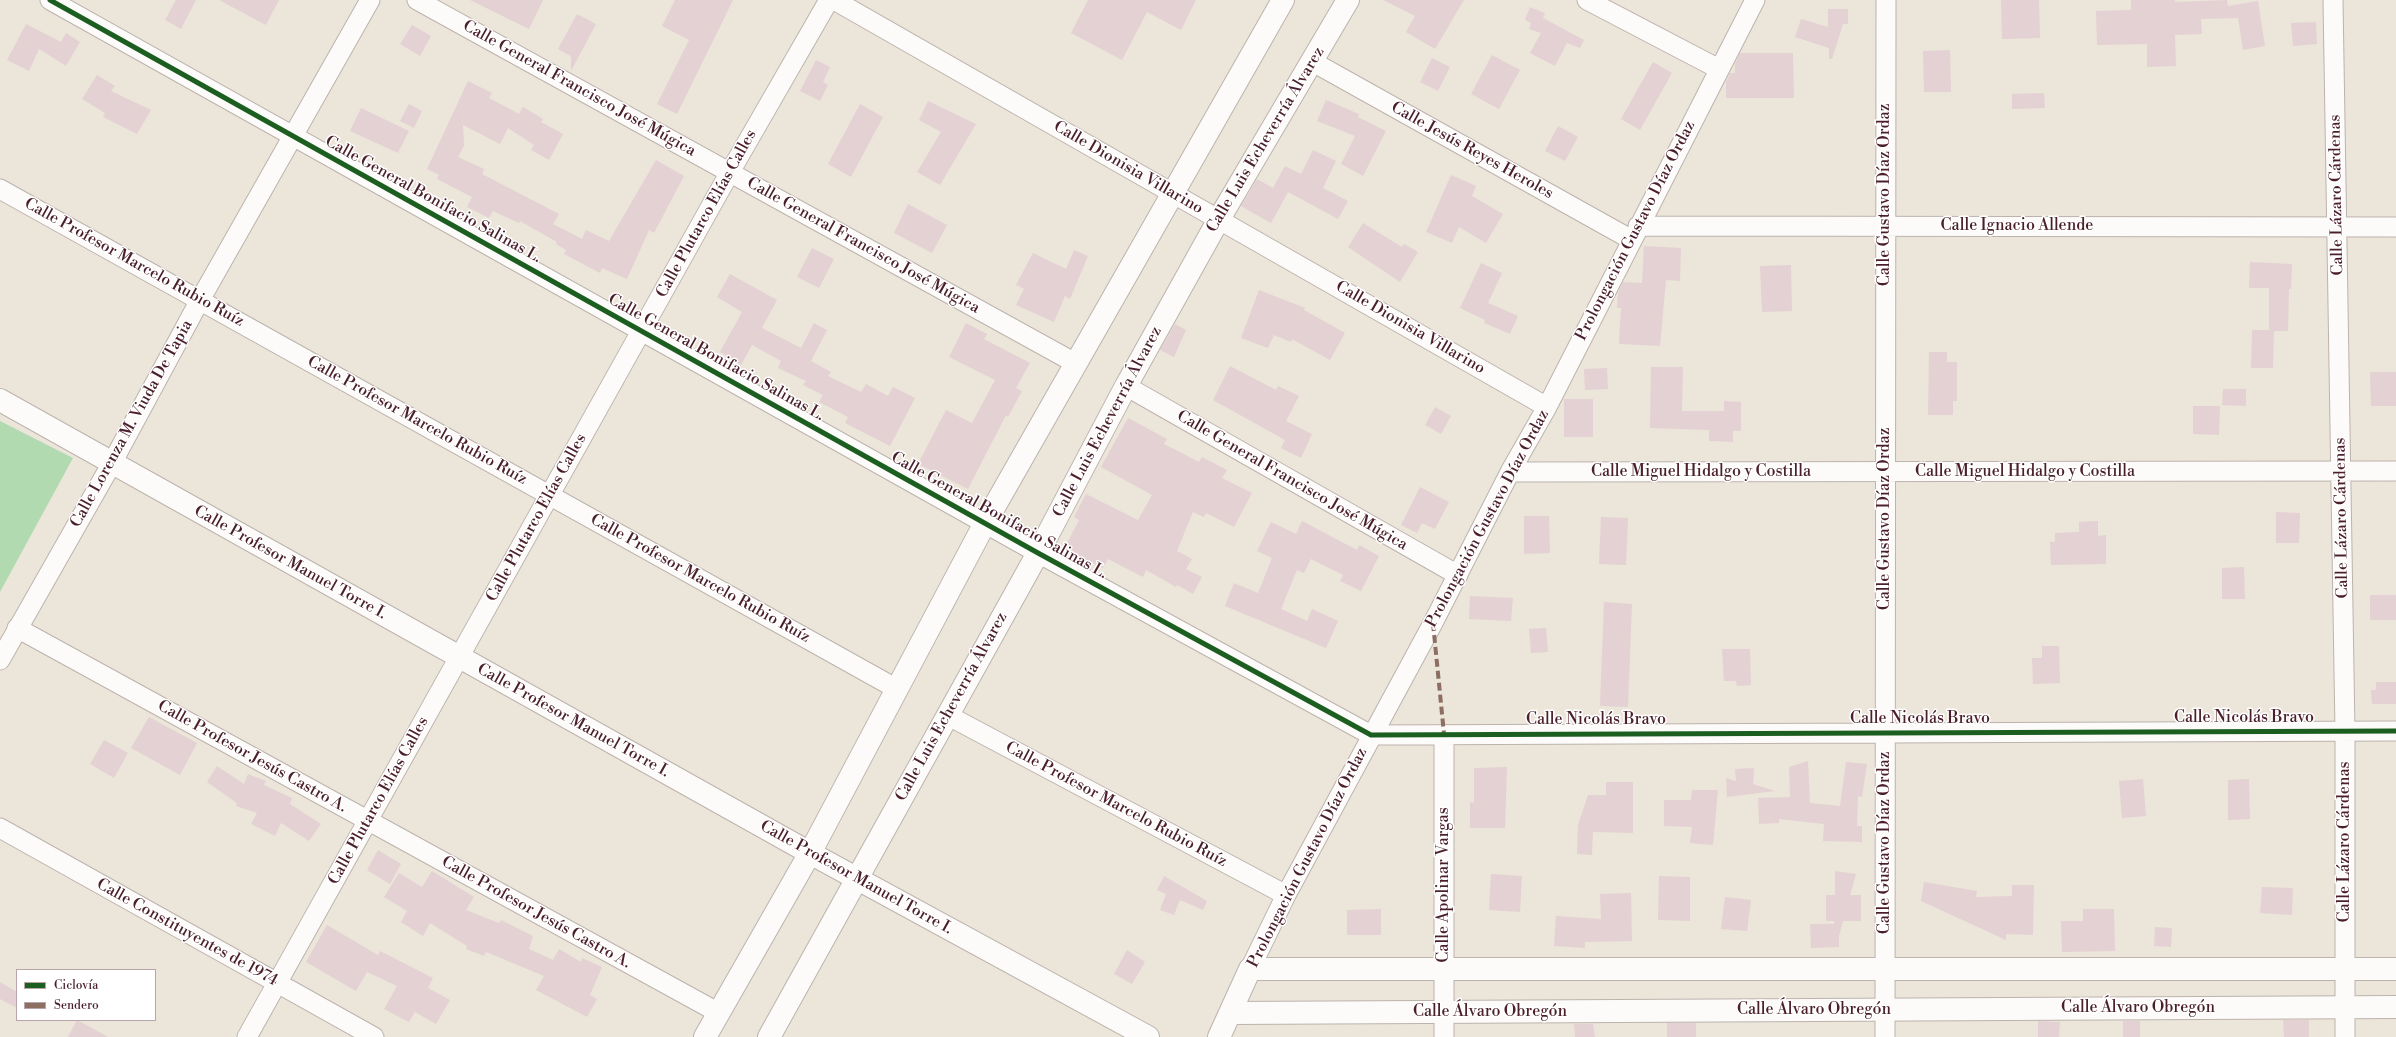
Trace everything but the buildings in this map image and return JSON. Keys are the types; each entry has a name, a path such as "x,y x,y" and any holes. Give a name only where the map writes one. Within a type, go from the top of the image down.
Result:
{"street":[{"name":"Calle General Bonifacio Salinas L.","path":"50,0 1038,553 1371,735"},
{"name":"Calle Lorenza M. Viuda De Tapia","path":"0,660 112,463 200,300 370,0"},
{"name":"Calle General Francisco José Múgica","path":"417,0 1077,364"},
{"name":"Calle Plutarco Elías Calles","path":"247,1037 730,172 829,0"},
{"name":"Calle Dionisia Villarino","path":"834,0 1547,407"},
{"path":"705,1037 810,853 985,523 1077,364 1283,0"},
{"name":"Calle Luis Echeverría Álvarez","path":"769,1037 1038,553 1126,386 1218,219 1313,62 1348,0"},
{"path":"1587,0 1719,69"},
{"name":"Prolongación Gustavo Díaz Ordaz","path":"1219,1037 1286,895 1458,575 1510,472 1547,407 1755,0"},
{"name":"Calle Gustavo Díaz Ordaz","path":"1885,1037 1886,0"},
{"name":"Calle Lázaro Cárdenas","path":"2333,0 2338,227 2345,731 2345,1037"},
{"name":"Calle Jesús Reyes Heroles","path":"1313,62 1635,233"},
{"name":"Calle Profesor Marcelo Rubio Ruíz","path":"0,189 897,689"},
{"name":"Calle Ignacio Allende","path":"1635,233 1886,225 2396,227"},
{"name":"Calle General Francisco José Múgica","path":"1126,386 1458,575"},
{"name":"Calle Profesor Manuel Torre I.","path":"0,400 810,853 1148,1037"},
{"name":"Calle Miguel Hidalgo y Costilla","path":"1510,472 2396,471"},
{"name":"Calle Profesor Jesús Castro A.","path":"17,628 719,1013"},
{"name":"Calle Profesor Marcelo Rubio Ruíz","path":"947,715 1286,895"},
{"name":"Calle Nicolás Bravo","path":"1371,735 2396,731"},
{"name":"Calle Apolinar Vargas","path":"1444,734 1444,1037"},
{"name":"Calle Constituyentes de 1974","path":"0,828 374,1037"},
{"path":"1250,969 2396,969"},
{"name":"Calle Álvaro Obregón","path":"1231,1013 2396,1007"}],"green space":[{"path":"0,421 73,458 0,592"}],"marked path":[{"path":"1433,623 1444,734"}],"cycle path":[{"path":"50,0 1038,553 1371,735 2396,731"}]}
